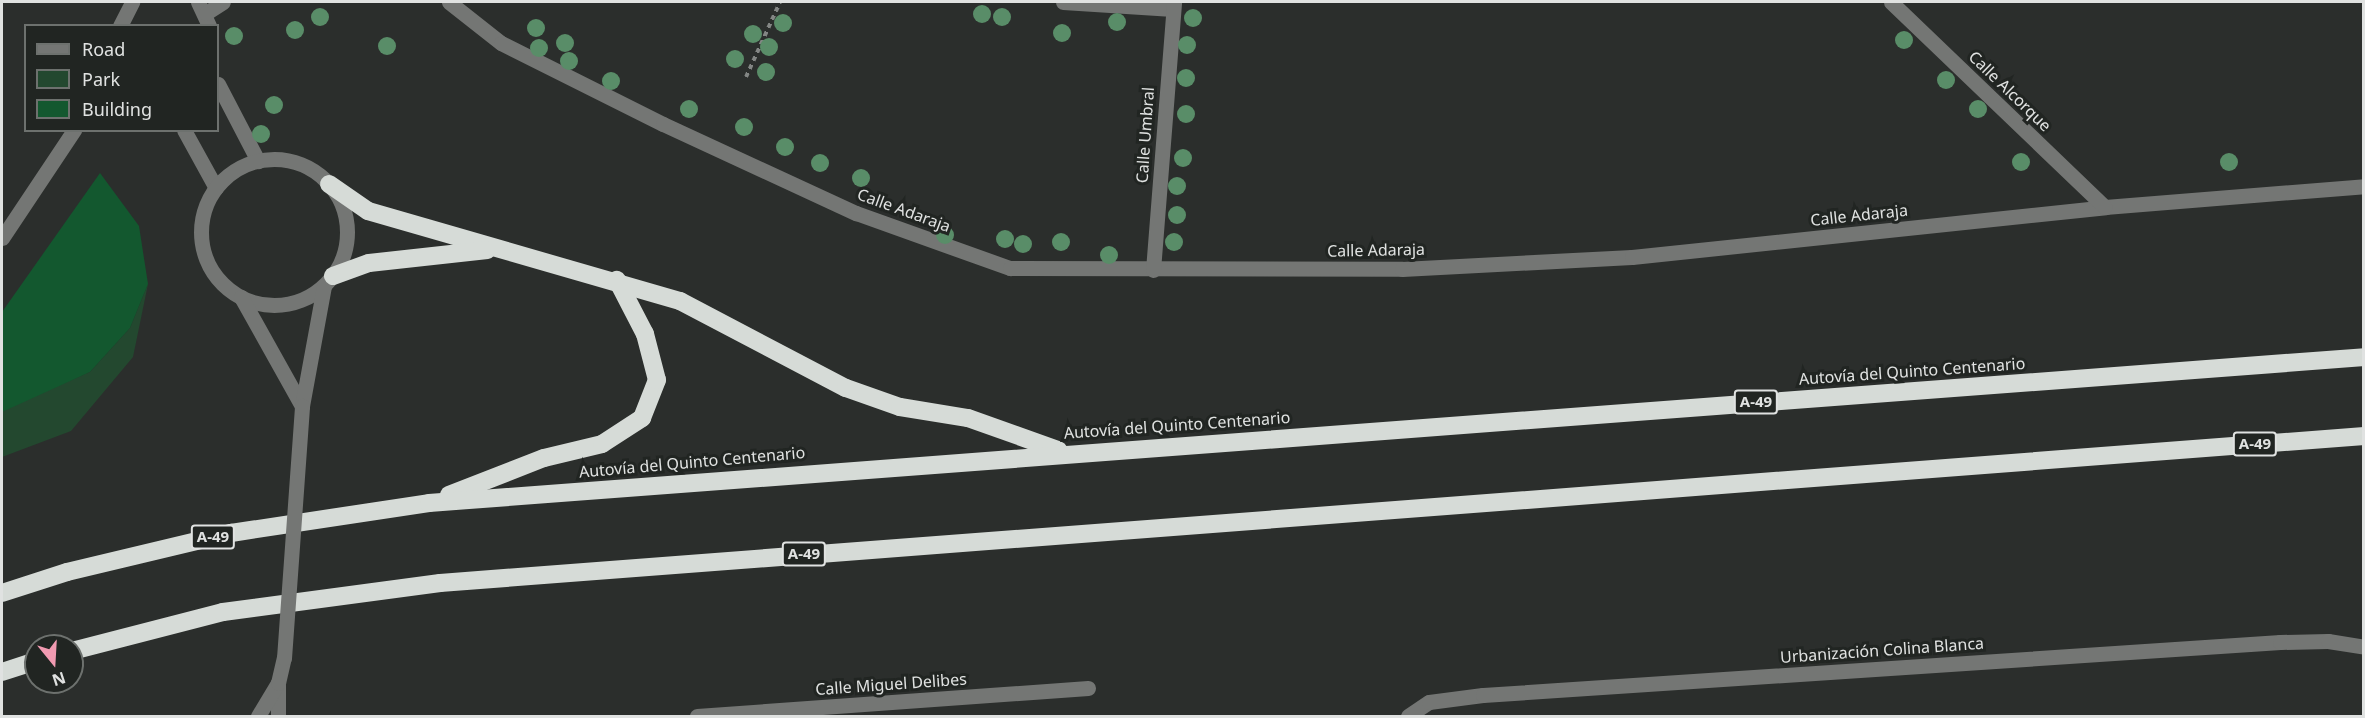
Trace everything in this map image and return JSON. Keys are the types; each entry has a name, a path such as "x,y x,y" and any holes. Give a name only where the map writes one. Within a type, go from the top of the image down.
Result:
{"highway":[{"path":"330,184 368,211 495,249 617,280 680,301 846,388 900,407 968,418 1066,452"},
{"path":"328,281 369,263 495,249"},
{"path":"429,503 544,458 602,444 642,418 657,380 645,334 617,280"},
{"name":"Autovía del Quinto Centenario","path":"2,593 67,572 231,533 429,503 1066,452 2364,357"},
{"name":"A-49","path":"84,648 223,612 440,583 2364,436"},
{"path":"2,672 24,665"}],"street":[{"path":"204,13 224,2"},
{"name":"Calle Adaraja","path":"449,2 501,43 663,124 856,213 1010,268 1402,269 1632,257 2105,207 2364,186"},
{"path":"1064,2 1173,5"},
{"name":"Calle Alcorque","path":"1891,2 2105,207"},
{"path":"121,24 128,3"},
{"name":"Calle Umbral","path":"1153,270 1173,5"},
{"path":"219,86 258,161"},
{"path":"2,238 73,132"},
{"path":"185,132 216,188"},
{"path":"278,717 278,683 284,658 302,406 328,281 344,254 347,229 342,205 330,184 304,165 273,159 258,161 234,171 216,188 201,223 202,249 220,282 241,297 302,406"},
{"path":"241,297 284,304 328,281"},
{"name":"Urbanización Colina Blanca","path":"1408,717 1429,702 1483,695 2280,642 2328,641 2364,647"},
{"path":"258,717 278,683"},
{"name":"Calle Miguel Delibes","path":"697,717 1088,688"}],"path":[{"path":"746,77 780,2"}],"green space":[{"path":"148,284 133,357 71,431 2,457 2,410 90,372 130,328"}],"building":[{"path":"100,173 139,226 148,284 130,328 90,372 2,412 2,312"}]}
